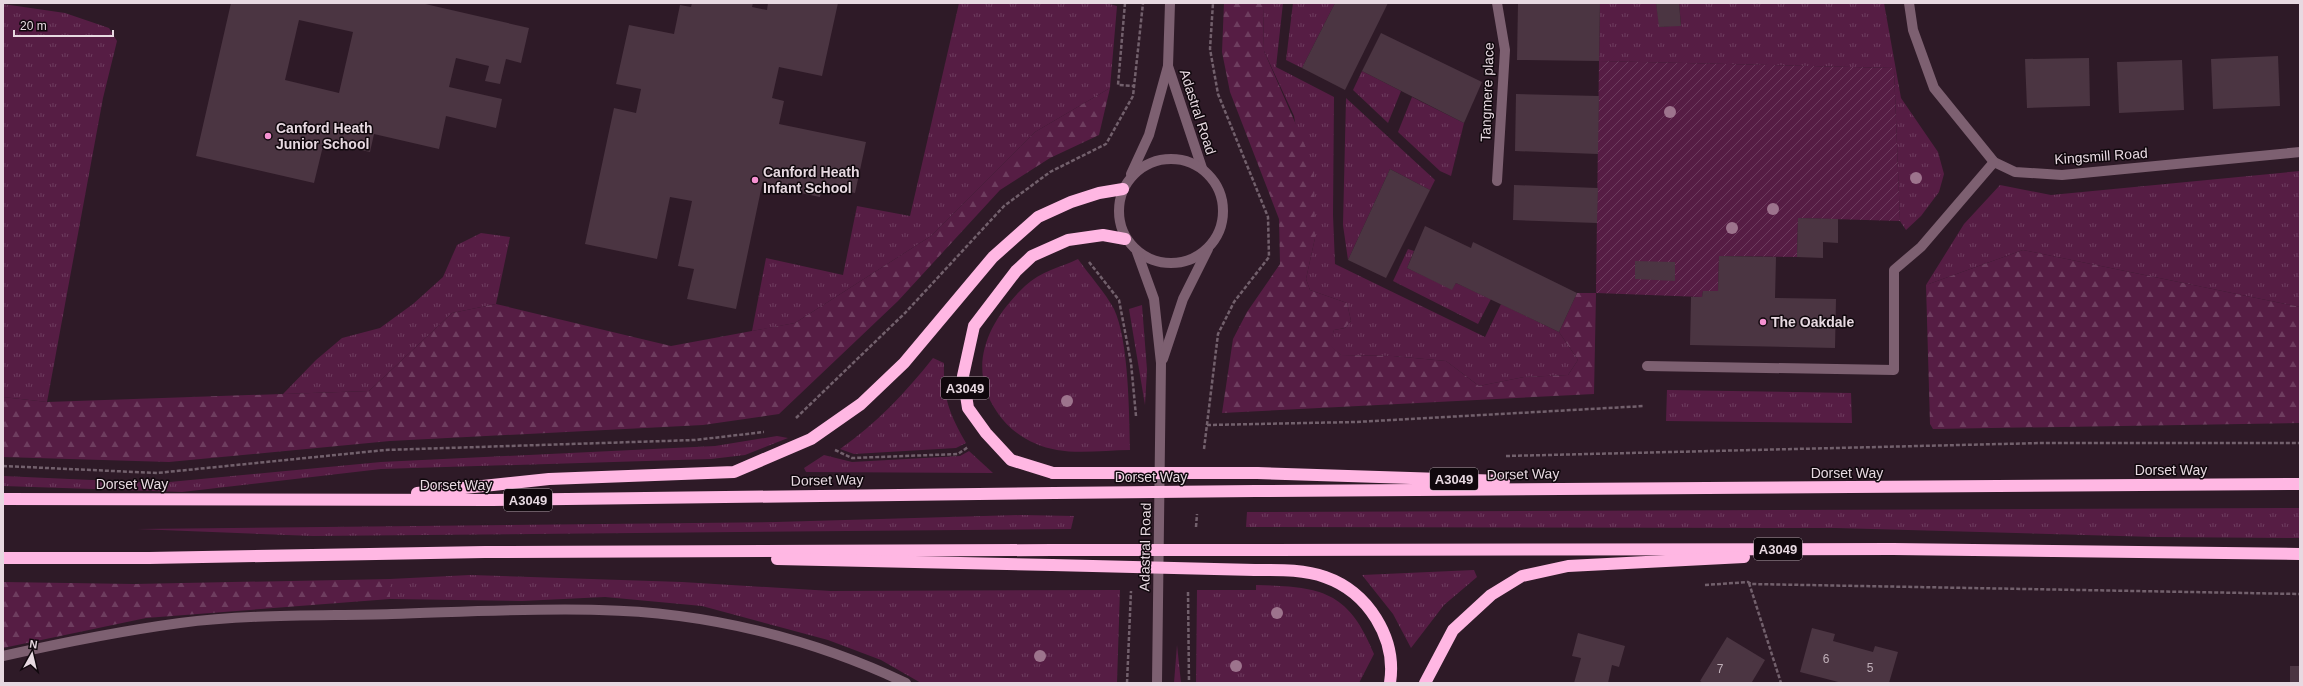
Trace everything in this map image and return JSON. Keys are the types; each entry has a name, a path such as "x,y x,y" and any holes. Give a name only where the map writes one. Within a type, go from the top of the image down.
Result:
{"highway":[{"name":"A3049","path":"358,500 549,479 734,472 811,439 861,404 904,363 993,257 1038,217 1071,202 1095,194 1124,189"},
{"name":"A3049","path":"1125,238 1103,235 1068,240 1032,256 1016,272 974,326 963,376 968,408 986,433 1011,460 1053,474 1258,473 1650,487"},
{"name":"Dorset Way","path":"3,499 493,500 1650,487 2300,484"},
{"name":"A3049","path":"1425,683 1453,630 1491,595 1522,576 1568,566 1894,549"},
{"name":"A3049","path":"3,558 156,558 485,552 1052,550 1894,549 2300,554"},
{"name":"A3049","path":"485,552 1302,572 1325,577 1344,586 1361,599 1378,620 1388,644 1392,670 1390,683"}],"street":[{"name":"Adastral Road","path":"1157,683 1162,363 1154,299 1137,252 1125,238 1118,219 1120,197 1149,135 1168,66 1170,3"},
{"name":"Tangmere place","path":"1497,3 1504,50 1497,181"},
{"name":"Kingsmill Road","path":"1909,3 1913,30 1934,88 1994,162 2015,172 2062,175 2300,152"},
{"name":"Adastral Road","path":"1162,363 1183,300 1208,249 1221,229 1224,207 1219,187 1202,168 1168,66"},
{"name":"Adastral Road","path":"1129,177 1141,167 1166,158 1182,159 1202,168"},
{"path":"1647,366 1894,370 1894,270 1921,247 1994,162"},
{"name":"Adastral Road","path":"1137,252 1154,261 1172,264 1189,261 1208,249"},
{"path":"3,656 47,646 189,623 437,612 600,610 679,616 782,636 827,650 906,683"}],"path":[{"path":"1124,3 1118,85 1134,86"},
{"path":"1204,455 1218,334 1234,302 1269,257 1268,217 1218,94 1210,49 1213,3"},
{"path":"1207,424 1356,422 1644,406"},
{"path":"3,466 157,473 385,450 695,440 770,431"},
{"path":"811,439 852,458 958,454 986,433"},
{"path":"1505,456 2042,443 2300,443"},
{"path":"1195,532 1198,509"},
{"path":"1748,582 1781,683"},
{"path":"1701,585 1748,582 1751,584 2300,594"},
{"path":"1189,586 1189,683"}],"green space":[{"path":"959,3 1106,3 1117,6 1110,88 1035,132 931,236 795,323 752,331 766,258 843,275 857,206 910,216"},
{"path":"1224,3 1263,3 1264,51 1314,166 1315,238 1306,279 1310,290 1347,303 1351,321 1345,328 1334,330 1330,345 1341,355 1393,356 1446,361 1479,386 1524,377 1568,375 1578,360 1559,332 1577,293 1596,293 1594,394 1222,413 1233,339 1247,312 1280,264 1279,219 1230,92 1222,52"},
{"path":"1263,3 1283,3 1276,67 1334,97 1333,215 1335,264 1485,337 1501,304 1559,332 1578,360 1568,375 1524,377 1479,386 1446,361 1393,356 1341,355 1329,345 1334,330 1345,328 1351,321 1347,303 1310,290 1306,279 1315,238 1294,116 1264,51"},
{"path":"1293,3 1335,3 1302,68 1286,60"},
{"path":"1600,3 1656,3 1660,27 1681,25 1679,3 1884,3 1901,98 1938,152 1944,174 1939,192 1921,216 1906,230 1900,221 1894,68 1599,61"},
{"path":"3,4 65,13 109,28 117,41 103,98 47,402 3,397"},
{"path":"1599,61 1894,68 1900,221 1798,218 1797,257 1719,256 1718,291 1703,291 1702,297 1596,293"},
{"path":"1362,71 1401,91 1388,123 1353,90"},
{"path":"1110,88 1099,135 1050,158 1000,190 898,301 779,414 703,425 390,441 169,462 3,457 3,397 47,402 369,391 452,313 496,304 671,346 795,323 931,236 1035,132"},
{"path":"1412,97 1464,123 1451,176 1440,171 1398,132"},
{"path":"1346,98 1435,180 1430,190 1390,169 1348,260 1343,225"},
{"path":"2300,171 2300,307 2023,250 1926,285 1964,224 2000,185 2051,195"},
{"path":"481,233 510,237 496,304 452,313 369,391 283,394 316,360 342,338 380,328 413,304 443,277 457,245"},
{"path":"1408,249 1414,251 1407,268 1452,289 1456,283 1491,299 1478,324 1393,281"},
{"path":"2023,250 2300,307 2300,423 1933,429 1930,424 1926,285"},
{"path":"1078,259 1102,290 1114,309 1119,323 1123,339 1127,378 1130,450 1084,452 1066,451 1048,448 1031,442 1009,426 997,412 988,395 983,378 982,362 986,345 992,329 1012,300 1025,286 1037,277"},
{"path":"1142,305 1147,370 1145,405 1129,309"},
{"path":"933,358 944,363 948,405 955,423 966,443 956,448 854,454 840,449 866,429 890,407"},
{"path":"1667,390 1851,393 1852,423 1666,421"},
{"path":"777,436 788,438 745,455 711,459 381,469 182,492 3,486 3,476 159,483 381,462 715,446"},
{"path":"969,451 993,473 806,472 804,468 824,455 852,462 960,456"},
{"path":"2300,508 2300,538 2155,537 1836,528 1246,527 1247,512"},
{"path":"1021,515 1074,516 1071,529 313,536 137,529 776,522"},
{"path":"1474,570 1477,577 1444,605 1411,648 1393,614 1362,575"},
{"path":"470,575 682,582 831,591 1120,590 1117,683 921,683 881,660 828,640 702,606 605,597 522,601 390,599 390,579"},
{"path":"390,579 390,599 146,618 3,648 3,582 134,584"},
{"path":"1256,585 1297,587 1329,596 1342,604 1353,616 1364,632 1374,654 1359,683 1196,683 1197,590 1256,590"},
{"path":"1177,645 1181,683 1174,683"}],"building":[{"path":"231,3 421,3 529,28 521,63 506,59 500,84 485,81 489,66 456,58 449,87 502,99 496,128 446,116 439,149 374,134 370,152 324,142 314,183 196,156","holes":["299,20 353,32 339,93 285,80"]},
{"path":"692,3 753,3 752,7 767,10 768,3 838,3 822,76 779,67 772,98 784,101 779,124 866,142 855,193 822,186 820,197 762,185 736,309 687,299 694,269 678,266 692,201 670,197 657,259 585,244 614,108 636,113 641,89 616,84 629,25 674,34 680,5 691,7"},
{"path":"1335,3 1388,3 1345,90 1302,68"},
{"path":"1518,3 1600,3 1599,61 1517,60"},
{"path":"1656,3 1679,3 1681,26 1659,27"},
{"path":"1381,33 1482,82 1464,123 1362,71"},
{"path":"2278,56 2280,106 2213,109 2211,59"},
{"path":"2089,58 2090,106 2027,108 2025,59"},
{"path":"2182,60 2184,110 2119,113 2117,62"},
{"path":"1516,94 1599,96 1598,154 1515,151"},
{"path":"1390,169 1430,190 1386,278 1348,260"},
{"path":"1514,185 1598,188 1597,223 1513,220"},
{"path":"1798,218 1838,219 1838,243 1823,242 1823,258 1797,257"},
{"path":"1425,226 1471,248 1473,242 1577,293 1559,332 1456,283 1452,290 1407,268"},
{"name":"The Oakdale","path":"1719,256 1776,257 1775,298 1836,299 1835,348 1690,345 1691,297 1702,297 1703,291 1718,291"},
{"path":"1635,261 1675,262 1675,281 1635,279"},
{"path":"1812,628 1835,634 1833,641 1873,652 1875,646 1898,652 1889,683 1842,683 1800,672"},
{"path":"1578,633 1625,646 1619,667 1612,665 1608,683 1574,683 1581,658 1572,656"},
{"path":"1727,637 1765,660 1752,682 1754,683 1703,683 1700,681"},
{"path":"2290,666 2300,666 2300,683 2290,683"}],"place":[{"name":"Canford Heath Junior School","path":"268,136"},
{"name":"Canford Heath Infant School","path":"755,180"},
{"name":"The Oakdale","path":"1763,322"}]}
